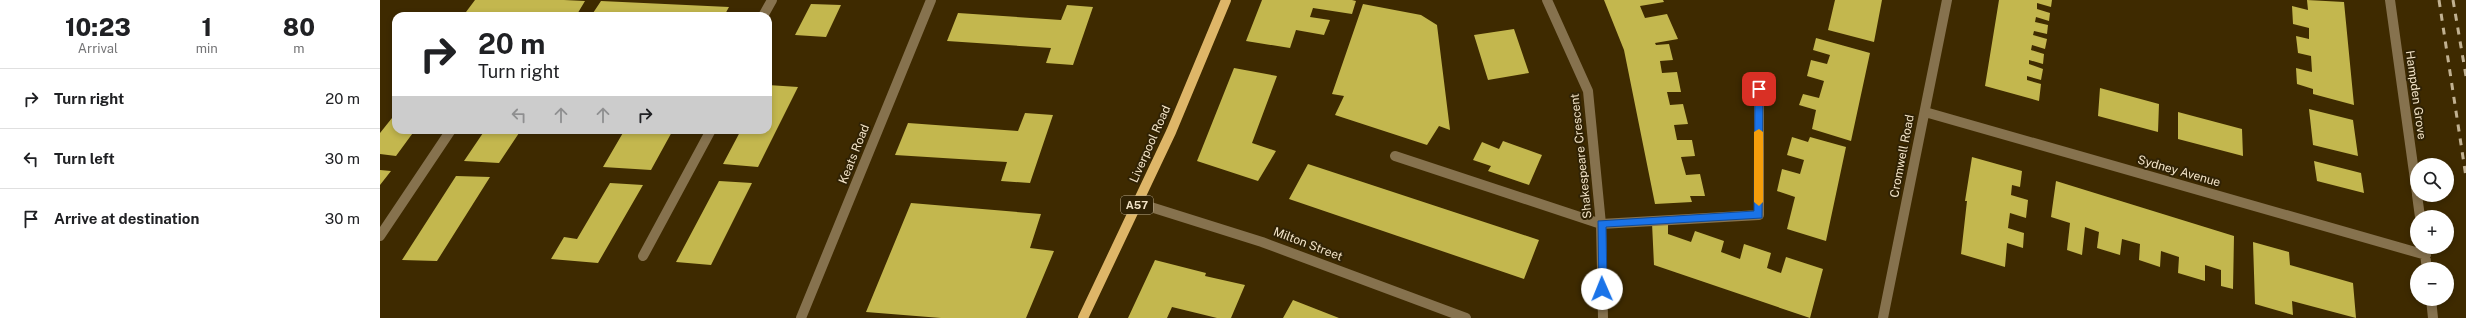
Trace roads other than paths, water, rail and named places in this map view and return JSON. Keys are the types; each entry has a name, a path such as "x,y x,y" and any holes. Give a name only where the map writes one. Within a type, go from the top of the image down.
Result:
{"main road":[{"name":"Liverpool Road","path":"1083,318 1138,203 1226,0"}],"street":[{"path":"765,12 772,0"},
{"name":"Keats Road","path":"801,318 931,0"},
{"name":"Shakespeare Crescent","path":"1547,0 1588,91 1601,224 1603,318"},
{"name":"Cromwell Road","path":"1883,318 1947,0"},
{"name":"Hampden Grove","path":"2390,0 2412,158"},
{"path":"1396,156 1601,224 1759,215 1759,89"},
{"name":"Sydney Avenue","path":"1925,112 2410,247"},
{"path":"380,236 448,134"},
{"path":"643,256 709,134"},
{"name":"Milton Street","path":"1138,203 1194,217 1277,246 1466,318"},
{"path":"2432,306 2433,318"}],"railway":[{"path":"2439,0 2466,177"},
{"path":"2453,0 2466,76"}]}
